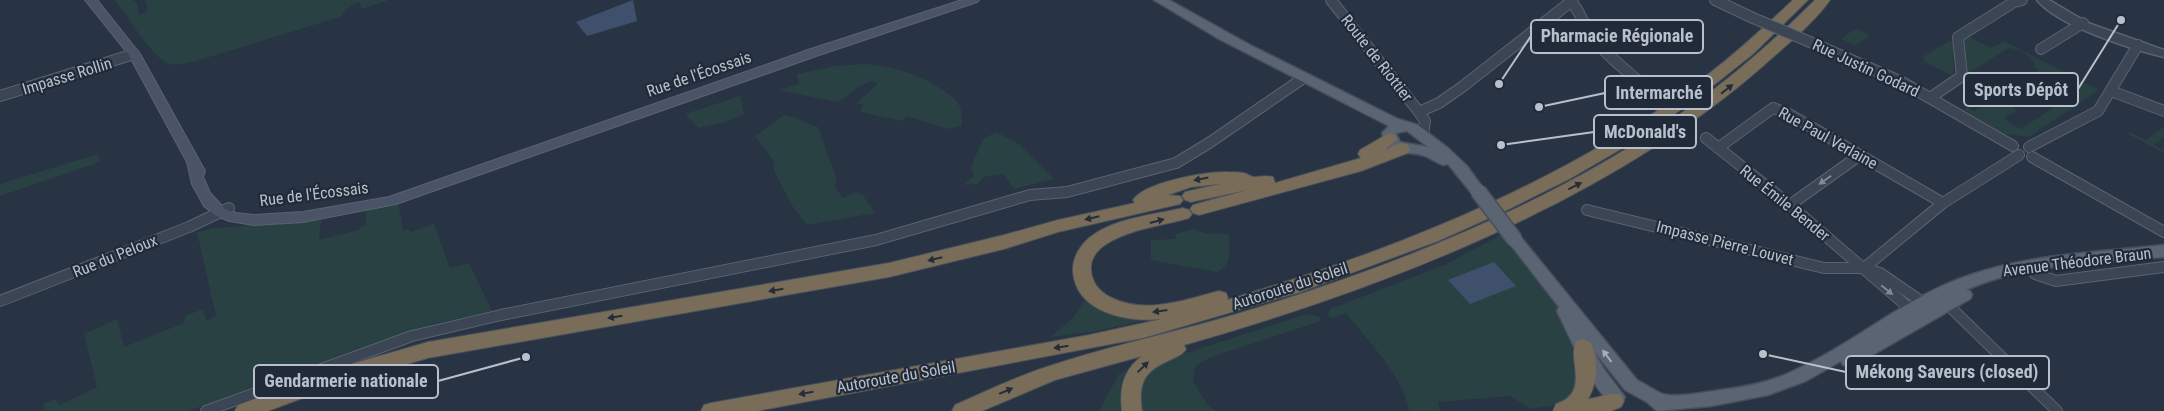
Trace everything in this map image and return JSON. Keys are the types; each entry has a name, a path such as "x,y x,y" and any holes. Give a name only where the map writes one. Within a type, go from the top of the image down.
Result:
{"highway":[{"name":"Autoroute du Soleil","path":"711,411 1125,335 1199,315 1328,275 1471,219 1579,166 1672,110 1737,61 1801,0"},
{"name":"Autoroute du Soleil","path":"962,411 1008,390 1062,370 1253,317 1338,289 1482,231 1594,176 1636,152 1706,105 1767,56 1823,0"},
{"path":"1407,137 1358,158 1267,181 1240,185 1117,232 1095,243 1086,252 1081,265 1084,283 1091,293 1108,306 1141,313 1170,310 1297,276 1471,219"},
{"path":"246,411 348,373 420,352 482,339 872,273 1116,213 1187,205 1355,166 1407,137"},
{"path":"1116,213 1169,187 1205,177 1267,181"},
{"path":"1132,411 1129,397 1130,385 1142,366 1160,354 1231,333 1383,280 1495,228 1554,196"},
{"path":"1562,410 1581,396 1585,389 1586,369 1582,347"},
{"path":"1562,410 1615,403"}],"main road":[{"path":"90,0 134,54 193,163 196,177 206,198 225,211"},
{"name":"Rue de l'Écossais","path":"225,211 233,217 253,219 312,215 391,201 814,52 973,0"},
{"path":"1160,0 1407,137 1438,157 1478,190 1515,240 1579,318 1630,385 1662,406"},
{"path":"1165,0 1178,11"},
{"name":"Avenue Théodore Braun","path":"1689,411 1786,389 1823,375 1971,281 1996,272 2027,266 2164,251"},
{"name":"Avenue Théodore Braun","path":"1662,406 1760,389 1783,382 1928,310 2008,279 2164,257"},
{"path":"1556,292 1582,347 1615,403 1629,390 1641,391"}],"street":[{"name":"Rue Justin Godard","path":"1715,0 1884,74 2013,146"},
{"path":"1930,98 1962,76 1958,36 2014,2 2022,0"},
{"path":"2030,0 2036,0"},
{"path":"2030,0 2057,14 2164,54"},
{"path":"2042,0 2083,23"},
{"name":"Route de Riottier","path":"1335,1 1420,114 1425,125 1407,137"},
{"path":"1420,114 1432,112 1439,103 1570,2 1594,40 1655,95"},
{"path":"2041,49 2083,23"},
{"path":"1864,268 1943,203 2019,155 2030,152 2098,111 2112,91 2138,44"},
{"name":"Impasse Rollin","path":"0,96 134,54"},
{"path":"206,411 412,336 501,315 876,240 1030,195 1067,192 1176,163 1209,143 1298,76"},
{"path":"2112,91 2164,111"},
{"name":"Rue Paul Verlaine","path":"1718,148 1773,108 1787,113 1943,203"},
{"name":"Route de Riottier","path":"1407,137 1420,114"},
{"name":"Rue Émile Bender","path":"1706,138 1790,205 1864,268 1880,273 2057,411"},
{"path":"2019,155 2012,149 2013,146 2022,145 2030,152 2164,232"},
{"path":"1790,205 1860,156"},
{"name":"Impasse Pierre Louvet","path":"1587,210 1824,268 1864,268"},
{"name":"Rue du Peloux","path":"0,301 225,211"},
{"path":"2153,227 2164,238"},
{"path":"2035,274 2056,281 2164,266"}],"green space":[{"path":"114,0 133,0 137,3 139,14 145,13 147,10 147,3 144,0 389,0 362,9 359,2 351,5 340,17 193,62 175,65 163,60 148,46"},
{"path":"1856,28 1870,36 1855,45 1841,39"},
{"path":"1966,35 1991,48 2004,41 2099,90 2077,104 2067,99 2070,96 2065,93 2077,84 2066,79 2053,87 2048,84 2044,87 2030,79 2030,76 2038,70 2033,66 2035,65 2030,58 2021,51 2009,48 1970,72 1966,72 1964,36"},
{"path":"1949,41 1953,42 1954,73 1951,75 1925,62 1923,57"},
{"path":"866,64 910,73 940,88 958,103 961,111 962,126 947,129 907,116 902,121 860,112 863,105 856,103 877,85 876,81 865,84 836,102 779,90 799,84 797,74 835,66"},
{"path":"2022,81 2040,89 2037,91 2042,94 2029,103 2023,100 2012,107 2017,110 2004,119 2021,129 2063,101 2074,107 2029,137 2005,134 1964,110 1967,108 1974,111"},
{"path":"740,96 744,114 726,122 699,128 685,114"},
{"path":"784,115 818,127 837,180 834,186 843,198 856,192 862,194 875,213 807,225 793,207 774,171 773,160 755,136"},
{"path":"2164,127 2164,137 2154,145 2164,150 2164,153 2128,134 2131,132 2145,140"},
{"path":"996,132 1019,144 1054,179 1014,189 1003,174 984,177 977,184 964,185 965,182 974,177 971,167 983,139"},
{"path":"98,154 100,162 0,196 0,184"},
{"path":"398,202 403,230 408,229 410,232 434,224 450,268 469,263 492,311 437,323 383,340 188,411 45,411 43,404 55,399 60,405 97,387 84,334 117,319 124,347 184,323 185,316 203,309 206,321 216,316 197,232 217,228 321,219 319,240 359,230 359,228 366,225 366,211"},
{"path":"1194,229 1205,233 1229,234 1228,261 1222,269 1217,272 1151,260 1151,240 1176,239 1175,234"},
{"path":"1504,233 1549,292 1576,340 1581,358 1581,371 1576,393 1561,404 1531,409 1510,396 1438,402 1440,411 1409,411 1406,398 1384,360 1346,313 1331,319 1328,314 1330,309 1447,264"},
{"path":"1086,298 1092,304 1113,315 1145,320 1097,331 1050,337 1073,318"},
{"path":"1307,314 1320,317 1321,321 1211,357 1196,365 1193,382 1208,405 1216,411 1143,411 1140,393 1141,386 1147,374 1168,359"},
{"path":"1136,365 1125,411 1099,411 1119,374"}],"water":[{"path":"633,0 637,21 587,36 576,22"},
{"path":"1494,262 1516,286 1470,304 1448,280"}],"place":[{"name":"Sports Dépôt","path":"2121,20"},
{"name":"Pharmacie Régionale","path":"1499,84"},
{"name":"Intermarché","path":"1539,107"},
{"name":"McDonald's","path":"1501,145"},
{"name":"Mékong Saveurs (closed)","path":"1763,354"},
{"name":"Gendarmerie nationale","path":"526,357"}]}
